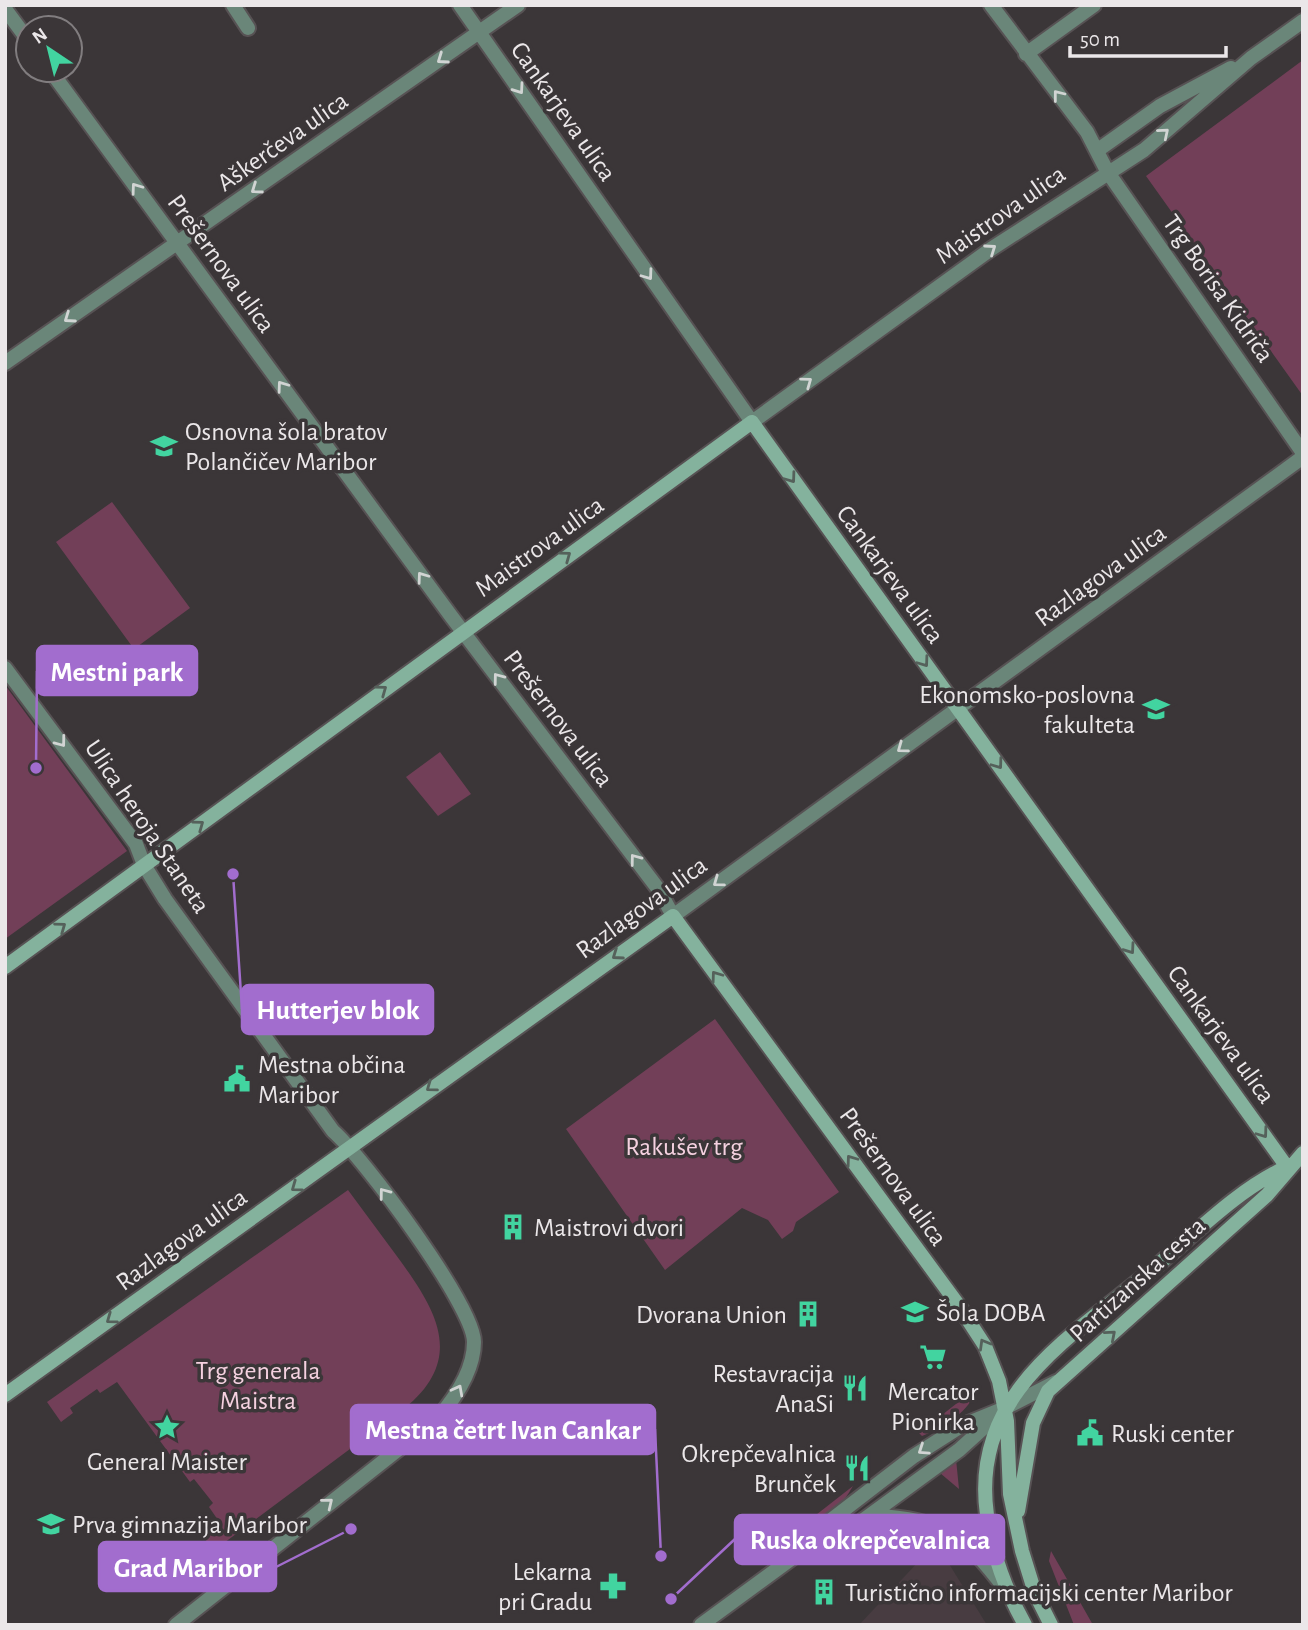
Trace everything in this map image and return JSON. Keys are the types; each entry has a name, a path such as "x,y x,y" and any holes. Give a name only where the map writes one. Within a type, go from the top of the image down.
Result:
{"street":[{"path":"233,5 248,28"},
{"name":"Cankarjeva ulica","path":"460,5 752,422 1287,1167"},
{"name":"Aškerčeva ulica","path":"5,363 518,5"},
{"name":"Trg Borisa Kidriča","path":"991,5 1098,150 1107,171 1303,455"},
{"path":"1026,54 1094,5"},
{"path":"1098,150 1160,106 1251,58 1303,21"},
{"name":"Maistrova ulica","path":"5,967 991,249 1107,171 1144,150 1251,58"},
{"name":"Prešernova ulica","path":"60,84 463,632 659,890 673,916 977,1332 993,1360 1005,1408 1010,1494 1018,1523"},
{"name":"Razlagova ulica","path":"7,1391 673,916 1303,455"},
{"name":"Ulica heroja Staneta","path":"5,668 136,844 144,866 333,1130 350,1146"},
{"path":"178,1623 357,1480 415,1439 450,1404 470,1365 474,1341 470,1323 446,1279 350,1146"},
{"name":"Partizanska cesta","path":"701,1625 794,1556 827,1523 914,1456 961,1426 1005,1408 1060,1380 1267,1195 1287,1167 1303,1153"},
{"name":"Partizanska cesta","path":"794,1556 830,1543 959,1450 1005,1408 1028,1377 1059,1347 1262,1180 1287,1167"},
{"path":"1051,1625 1027,1573 1018,1523 1026,1453 1033,1423 1042,1400 1060,1380"},
{"path":"1005,1408 990,1441 984,1477 991,1547 1007,1592 1025,1625"},
{"path":"871,1515 912,1518 948,1530 969,1546 1007,1592"}],"shaded area":[{"path":"936,1543 987,1625 859,1625"}],"green space":[{"path":"1303,60 1303,396 1146,176"},
{"path":"112,502 190,608 134,649 56,542"},
{"path":"5,685 127,851 5,939"},
{"path":"440,752 471,794 438,816 406,777"},
{"name":"Rakušev trg","path":"715,1019 839,1192 796,1222 793,1231 782,1239 768,1220 742,1208 665,1270 566,1129"},
{"name":"Trg generala Maistra","path":"348,1190 412,1278 433,1315 439,1334 440,1352 435,1371 424,1389 405,1408 177,1578 168,1564 178,1557 180,1559 207,1539 205,1534 220,1523 209,1507 213,1503 194,1479 190,1482 117,1382 100,1393 97,1389 70,1408 73,1413 61,1422 47,1402"},
{"path":"975,1389 969,1404 955,1418 930,1433 922,1436 919,1433"},
{"path":"956,1459 959,1489 940,1473"},
{"path":"853,1486 830,1514 798,1529"},
{"path":"1051,1551 1093,1625 1074,1625 1049,1561"}],"place":[{"name":"Osnovna šola bratov Polančičev Maribor","path":"164,446"},
{"name":"Ekonomsko-poslovna fakulteta","path":"1156,709"},
{"name":"Mestni park","path":"36,768"},
{"name":"Hutterjev blok","path":"233,874"},
{"name":"Mestna občina Maribor","path":"237,1079"},
{"name":"Maistrovi dvori","path":"513,1227"},
{"name":"Šola DOBA","path":"915,1312"},
{"name":"Dvorana Union","path":"808,1314"},
{"name":"Mercator Pionirka","path":"933,1357"},
{"name":"Restavracija AnaSi","path":"855,1388"},
{"name":"General Maister","path":"167,1427"},
{"name":"Ruski center","path":"1090,1433"},
{"name":"Okrepčevalnica Brunček","path":"857,1468"},
{"name":"Prva gimnazija Maribor","path":"51,1524"},
{"name":"Grad Maribor","path":"351,1529"},
{"name":"Mestna četrt Ivan Cankar","path":"661,1556"},
{"name":"Lekarna pri Gradu","path":"613,1586"},
{"name":"Turistično informacijski center Maribor","path":"824,1592"},
{"name":"Ruska okrepčevalnica","path":"671,1599"}]}
